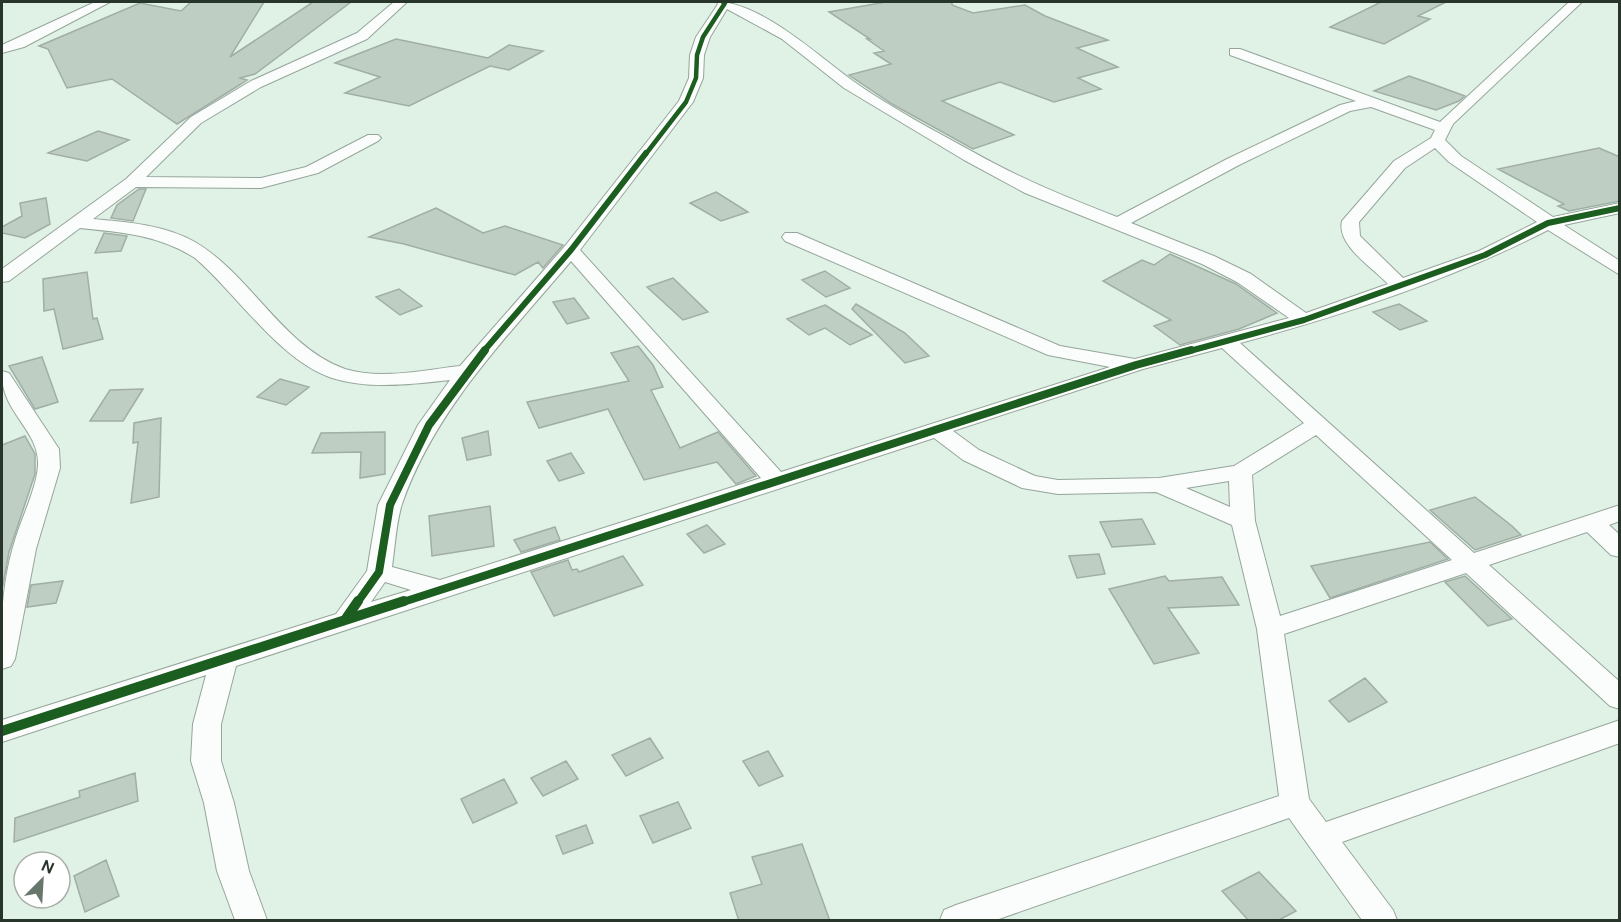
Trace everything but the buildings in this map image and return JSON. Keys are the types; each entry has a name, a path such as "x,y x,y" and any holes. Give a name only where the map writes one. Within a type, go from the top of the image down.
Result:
{"street":[{"path":"2,50 19,44 104,2"},
{"path":"2,277 74,222 132,182 196,120 256,84 362,36 401,2"},
{"path":"345,620 379,572 390,505 399,482 429,425 466,372 571,250 686,102 696,78 697,55 703,38 724,2 787,36 849,85 970,158 1031,189 1244,278 1304,320"},
{"path":"1402,286 1352,238 1349,229 1351,221 1407,156 1440,135 1576,2"},
{"path":"1235,52 1372,102 1440,135 1455,159 1620,270"},
{"path":"1117,224 1233,162 1345,108 1372,102"},
{"path":"132,182 261,183 312,170 373,138"},
{"path":"2,731 775,479 938,430 1136,365 1304,320 1485,255 1548,223 1620,208"},
{"path":"74,222 164,235 200,252 243,290 284,336 338,373 381,379 466,372"},
{"path":"791,237 844,262 1055,351 1136,365"},
{"path":"571,250 775,479"},
{"path":"1594,253 1620,253"},
{"path":"1227,342 1620,699"},
{"path":"2,377 48,449 49,468 24,549 2,659"},
{"path":"938,430 971,455 1030,483 1058,487 1159,485 1240,472 1316,425"},
{"path":"1240,472 1243,521 1270,629 1295,803 1381,921"},
{"path":"1159,485 1243,521"},
{"path":"1270,629 1620,513"},
{"path":"1592,523 1620,549"},
{"path":"379,572 439,589"},
{"path":"224,659 207,724 206,761 219,803 233,871 251,921"},
{"path":"1319,837 1620,731"},
{"path":"956,921 1295,803"}],"cycle path":[{"path":"345,620 379,572 390,505 429,425 466,372 571,250 686,102 696,78 697,55 703,37 725,3 723,2"},
{"path":"2,731 1136,365 1304,320 1485,255 1548,223 1620,208"}]}
